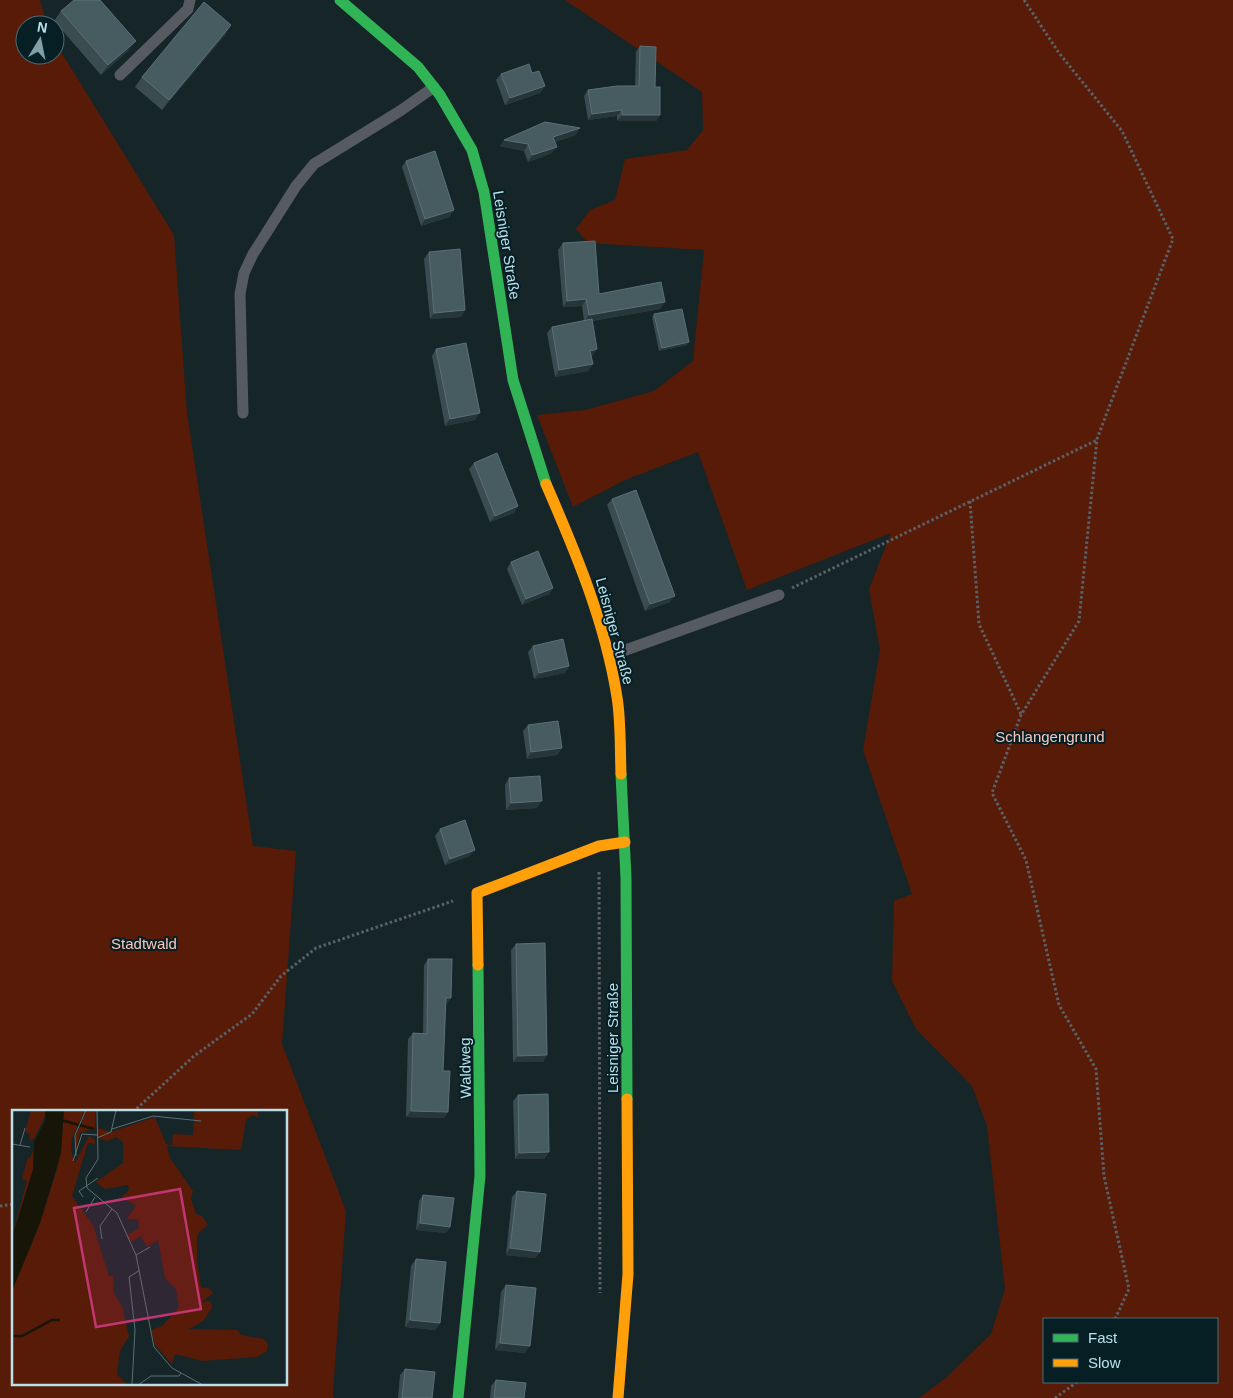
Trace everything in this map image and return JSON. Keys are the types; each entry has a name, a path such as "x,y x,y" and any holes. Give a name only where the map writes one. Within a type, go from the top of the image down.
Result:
{"main road":[{"name":"Leisniger Straße","path":"340,0 418,67 453,115 472,150 484,192 517,395 539,467 585,575 609,656 617,699 625,842 628,1274 618,1398"},
{"path":"477,893 599,846 625,842"},
{"name":"Waldweg","path":"458,1398 480,1176 477,893"}],"lane":[{"path":"120,75 188,9 190,0"},
{"path":"243,413 240,294 244,273 253,254 296,186 314,164 400,111 434,87"},
{"path":"609,656 779,595"}],"path":[{"path":"1024,0 1059,53 1122,131 1173,239 1097,439 1079,621 1021,715 992,793 1026,860 1059,1005 1096,1069 1104,1176 1129,1289 1115,1318"},
{"path":"779,595 1097,439"},
{"path":"970,502 979,624 1021,715"},
{"path":"599,846 600,1300"},
{"path":"135,1110 194,1056 252,1014 281,976 316,948 477,893"},
{"path":"1055,1398 1076,1383"}],"green space":[{"name":"Stadtwald","path":"0,0 40,0 44,15 15,15 15,65 65,65 65,58 174,235 187,413 253,846 296,851 282,1044 346,1211 334,1398 0,1398"},
{"name":"Schlangengrund","path":"565,0 1233,0 1233,1398 919,1398 947,1377 991,1334 1005,1289 987,1126 972,1086 916,1029 892,981 894,901 912,894 863,750 880,650 869,589 891,533 747,590 698,452 625,480 573,507 537,415 585,410 654,391 693,361 704,250 588,243 576,229 590,210 615,200 625,159 687,150 703,130 702,92"}],"building":[{"path":"74,0 100,0 136,41 108,65 61,11"},
{"path":"204,2 231,25 169,100 142,77"},
{"path":"640,46 656,47 655,87 660,87 660,115 622,115 622,110 592,114 588,90 617,86 639,86"},
{"path":"529,64 532,73 539,71 545,86 510,98 501,74"},
{"path":"545,122 580,128 553,137 557,147 532,155 528,144 504,140"},
{"path":"435,151 454,210 425,219 406,161"},
{"path":"595,241 599,294 661,282 665,302 589,315 586,299 567,301 563,243"},
{"path":"460,249 465,310 434,313 429,252"},
{"path":"682,309 689,342 662,348 654,314"},
{"path":"592,319 597,349 590,351 593,364 559,370 552,327"},
{"path":"466,343 480,413 450,419 436,349"},
{"path":"497,453 518,506 495,516 474,463"},
{"path":"636,490 675,596 650,604 612,499"},
{"path":"538,551 553,588 526,599 511,562"},
{"path":"563,639 569,666 539,673 533,646"},
{"path":"558,721 562,748 531,752 528,725"},
{"path":"540,776 542,801 511,803 509,778"},
{"path":"465,820 475,850 450,859 440,829"},
{"path":"545,943 547,1055 518,1056 516,944"},
{"path":"428,959 452,959 451,998 446,998 443,1071 450,1071 448,1112 411,1111 413,1033 427,1034"},
{"path":"548,1094 549,1152 519,1153 518,1095"},
{"path":"517,1191 546,1194 540,1252 510,1248"},
{"path":"423,1195 454,1198 450,1227 420,1223"},
{"path":"416,1259 446,1262 440,1323 410,1320"},
{"path":"506,1285 536,1288 530,1346 500,1343"},
{"path":"405,1369 435,1372 432,1398 402,1398"},
{"path":"496,1380 526,1383 524,1398 494,1398"}],"traffic: fast":[{"path":"340,0 418,67 440,95 472,150 484,192 513,380 546,484"},
{"path":"621,774 626,878 627,1099"},
{"path":"458,1398 480,1176 478,965"}],"traffic: slow":[{"path":"546,484 588,588 612,669 620,725 621,774"},
{"path":"478,965 477,893 599,846 625,842"},
{"path":"618,1398 628,1274 627,1099"}]}
